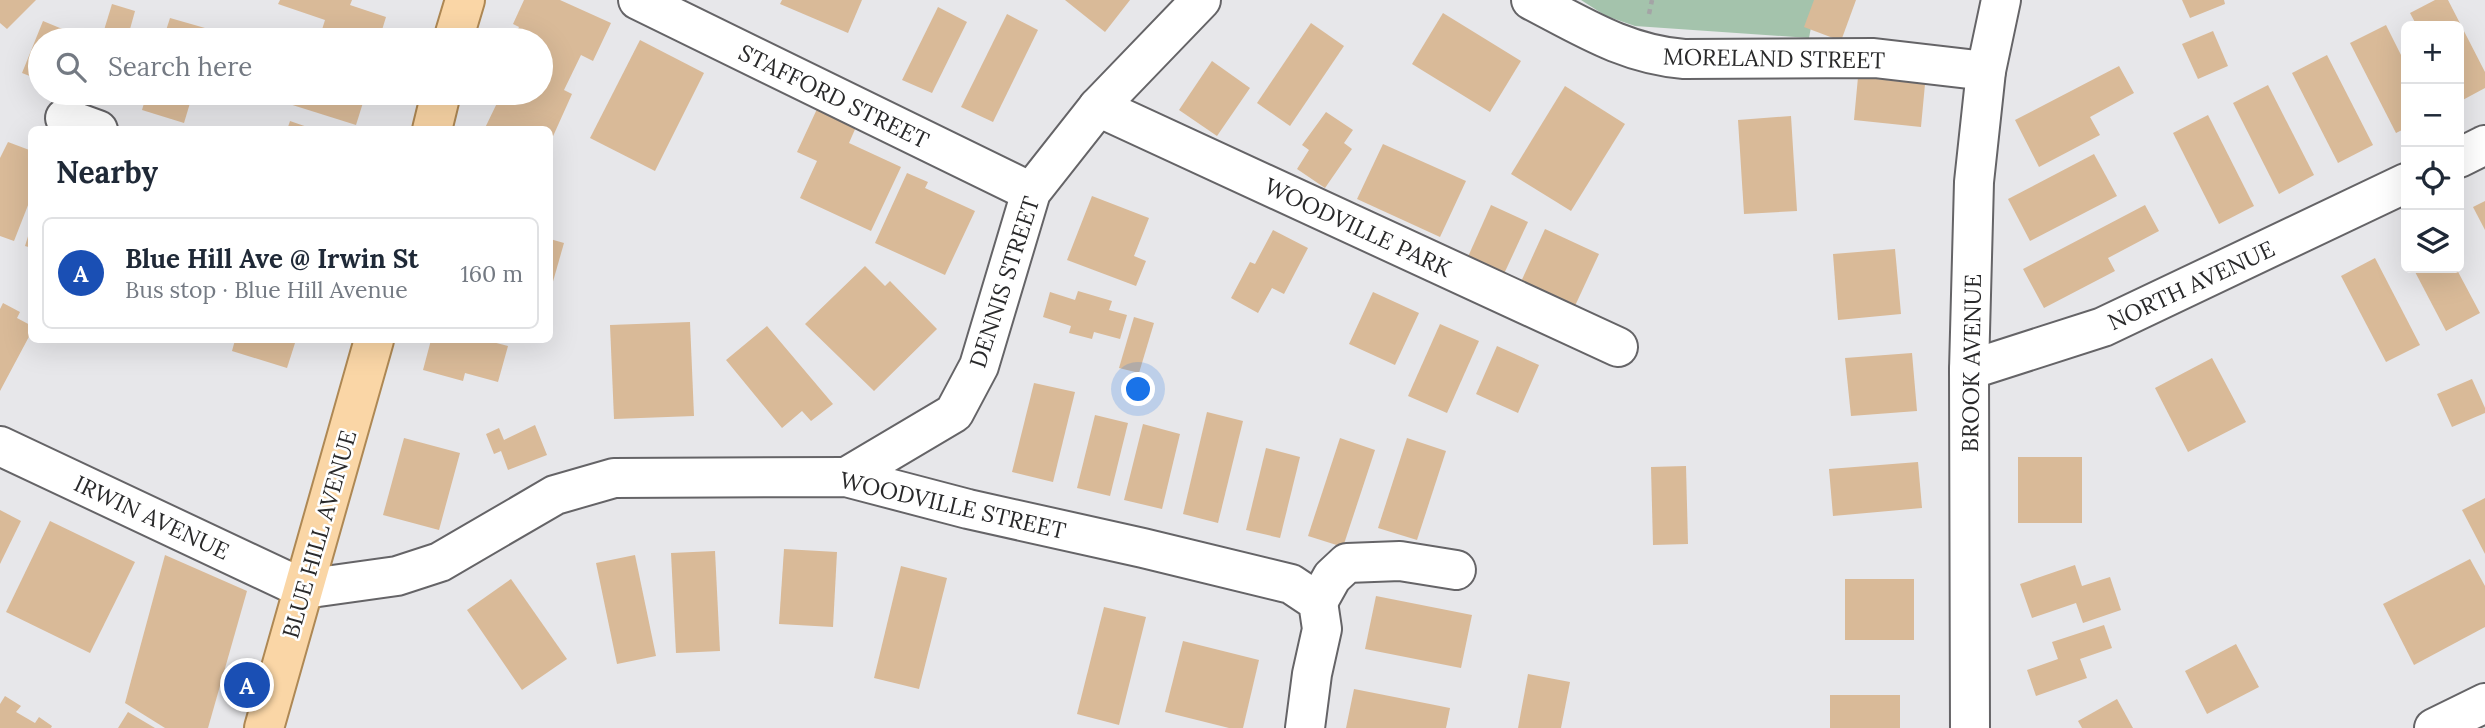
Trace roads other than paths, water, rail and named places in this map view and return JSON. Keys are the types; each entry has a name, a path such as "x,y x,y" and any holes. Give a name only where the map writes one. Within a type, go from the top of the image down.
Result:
{"main road":[{"path":"457,28 465,0"},
{"path":"433,126 438,105"},
{"name":"BLUE HILL AVENUE","path":"264,728 373,343"}],"street":[{"name":"STAFFORD STREET","path":"638,0 1031,192"},
{"name":"DENNIS STREET","path":"846,477 954,413 979,366 1031,192 1098,107 1201,0"},
{"name":"MORELAND STREET","path":"1531,0 1606,39 1655,57 1685,60 1874,58 1986,71"},
{"name":"BROOK AVENUE","path":"1970,728 1969,370 1974,182 1986,71 2001,0"},
{"name":"WOODVILLE PARK","path":"1098,107 1618,347"},
{"path":"2464,156 2485,145"},
{"name":"NORTH AVENUE","path":"1969,370 2103,327 2401,185"},
{"name":"IRWIN AVENUE","path":"0,446 304,589"},
{"name":"WOODVILLE STREET","path":"304,589 397,576 440,562 555,495 614,478 846,477 968,509 1291,584 1318,602"},
{"path":"1305,728 1312,674 1322,629 1318,602 1332,577 1347,563 1399,561 1456,570"},
{"path":"2434,728 2485,703"}],"place":[{"name":"Blue Hill Ave @ Irwin St","path":"247,685"}]}
